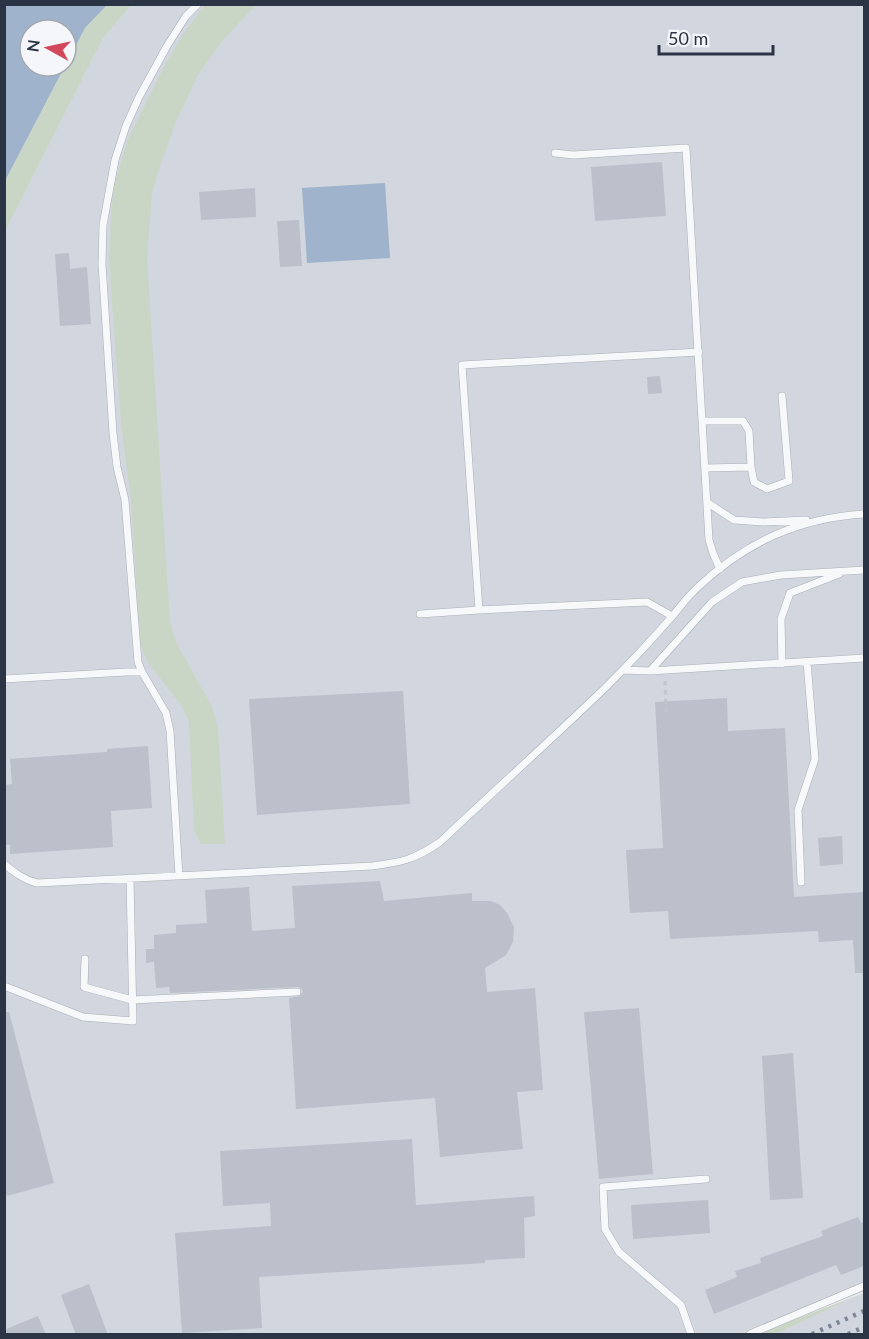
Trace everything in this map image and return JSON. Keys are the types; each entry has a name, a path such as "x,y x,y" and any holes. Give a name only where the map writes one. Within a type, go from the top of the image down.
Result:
{"lane":[{"path":"179,876 170,731 166,713 138,662 124,500 113,433 102,264 103,225 115,160 126,126 167,46 186,16 198,4"},
{"path":"555,153 573,155 686,148 710,540 720,569"},
{"path":"479,610 462,365 699,352"},
{"path":"703,421 743,421 749,431 754,482 767,489 789,481 783,396"},
{"path":"706,468 751,468"},
{"path":"708,503 734,520 764,522 818,520"},
{"path":"4,864 30,882 37,883 372,866 402,862 423,854 440,842 624,670 698,588 720,569 753,546 792,527 818,520 864,513"},
{"path":"650,671 712,602 742,582 781,575 864,570"},
{"path":"782,663 781,619 790,593 847,571"},
{"path":"420,614 647,602 672,616"},
{"path":"624,670 650,671 864,658"},
{"path":"801,882 798,810 815,759 807,662"},
{"path":"4,679 142,672"},
{"path":"4,986 83,1017 133,1021 130,878"},
{"path":"85,958 84,987 132,1000 297,993"},
{"path":"690,1335 681,1305 619,1252 606,1229 603,1187 706,1179"},
{"path":"750,1335 864,1286"}],"path":[{"path":"664,670 666,716"}],"shaded area":[{"path":"131,5 864,5 864,1291 756,1334 5,1334 4,231 102,40"},
{"path":"864,1293 864,1334 776,1334 854,1297"}],"green space":[{"path":"107,5 131,5 102,40 5,231 5,181 59,78 78,78 78,41 85,28"},
{"path":"205,5 256,5 222,41 198,75 178,117 152,193 147,258 170,622 176,642 212,707 218,728 225,844 201,844 194,830 189,722 181,705 150,665 140,640 131,500 121,423 109,261 114,185 128,139 164,67 183,34"},
{"path":"854,1297 776,1334 756,1334"}],"water":[{"path":"5,4 107,5 85,28 78,42 78,18 18,18 18,78 59,78 5,181"},
{"path":"385,183 390,258 307,263 302,188"}],"building":[{"path":"662,162 666,216 595,221 591,167"},
{"path":"255,188 256,217 201,220 199,192"},
{"path":"299,220 302,266 280,267 277,221"},
{"path":"69,253 70,269 87,267 91,324 60,326 55,254"},
{"path":"660,376 662,393 648,394 647,377"},
{"path":"403,691 410,804 257,815 249,699"},
{"path":"727,698 728,731 785,728 794,897 864,892 864,973 855,973 853,940 819,942 818,931 670,939 668,911 630,913 626,850 663,848 655,702"},
{"path":"148,746 152,808 111,811 113,847 10,854 10,845 4,845 4,785 12,784 10,759 107,752 107,749"},
{"path":"842,836 843,864 820,866 818,838"},
{"path":"380,881 384,901 472,893 472,901 491,901 500,905 507,913 514,927 513,942 506,955 485,968 487,992 535,988 543,1090 517,1092 523,1149 440,1157 435,1098 296,1109 289,998 300,996 303,991 299,987 170,993 169,987 156,988 154,962 146,963 146,949 154,949 154,935 176,933 176,925 207,923 205,890 249,887 252,931 295,928 292,886"},
{"path":"639,1008 653,1174 599,1179 584,1012"},
{"path":"4,1012 9,1012 54,1183 7,1196 4,1188"},
{"path":"793,1053 803,1198 770,1200 762,1056"},
{"path":"412,1139 416,1205 534,1196 535,1216 524,1218 525,1258 485,1260 485,1263 259,1277 262,1328 182,1333 175,1233 271,1226 270,1203 223,1206 220,1151"},
{"path":"708,1200 710,1233 633,1239 631,1205"},
{"path":"858,1217 861,1223 864,1221 864,1266 841,1275 836,1265 714,1314 705,1290 737,1277 735,1271 761,1263 760,1258 823,1236 821,1231"},
{"path":"89,1284 108,1335 76,1335 61,1295"},
{"path":"38,1316 46,1335 4,1335 4,1330"}],"railway":[{"path":"812,1334 864,1311"},
{"path":"848,1334 864,1327"}]}
